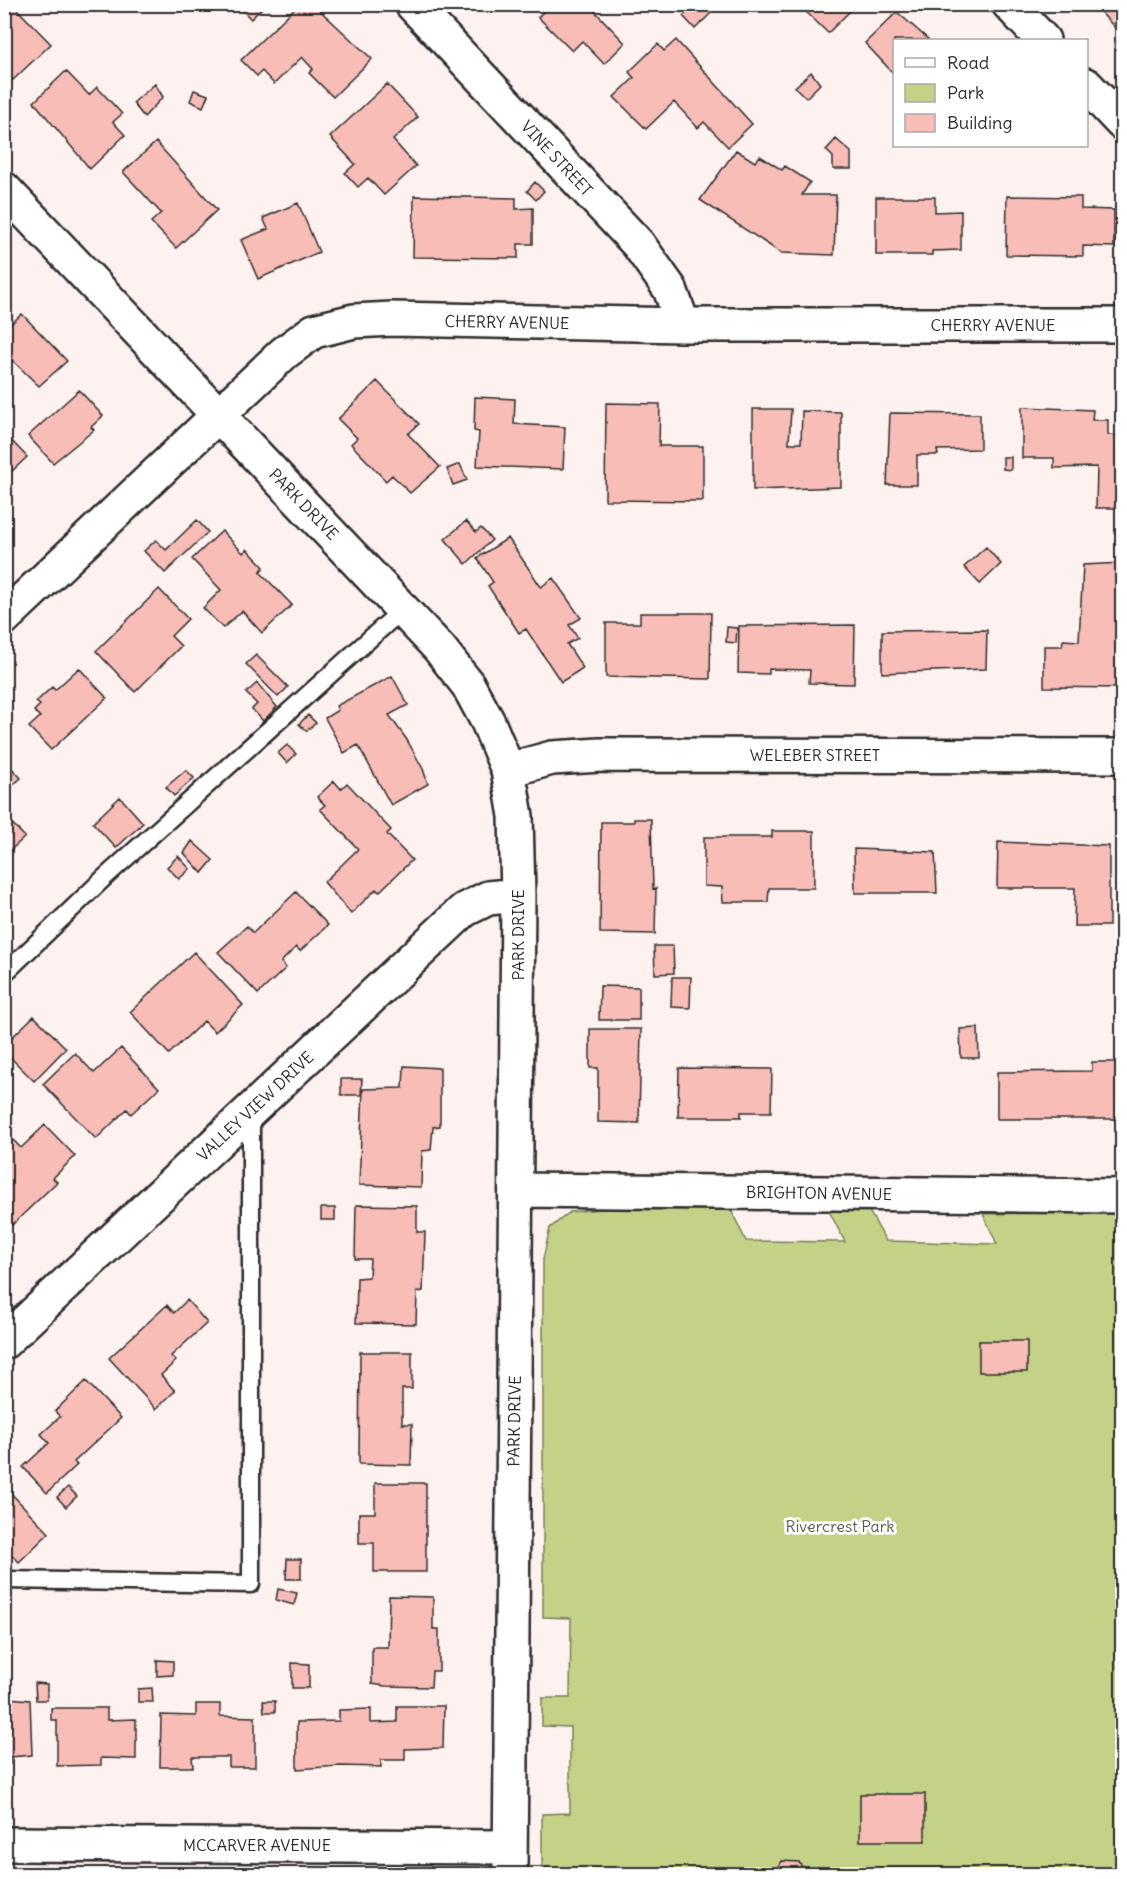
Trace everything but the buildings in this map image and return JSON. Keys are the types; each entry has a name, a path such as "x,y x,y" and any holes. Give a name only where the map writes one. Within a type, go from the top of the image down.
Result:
{"street":[{"name":"VINE STREET","path":"412,4 638,244 670,289 683,325"},
{"path":"1009,4 1042,39"},
{"path":"1088,87 1122,123"},
{"name":"PARK DRIVE","path":"4,189 404,608 439,648 468,685 488,722 508,770 516,816 518,895 510,1861"},
{"name":"CHERRY AVENUE","path":"4,618 218,414 284,353 314,331 354,321 392,319 683,325 1122,326"},
{"name":"WELEBER STREET","path":"508,770 552,758 600,754 1122,756"},
{"name":"VALLEY VIEW DRIVE","path":"4,1342 464,909 488,898 518,895"},
{"name":"BRIGHTON AVENUE","path":"516,1190 1122,1196"},
{"name":"MCCARVER AVENUE","path":"4,1844 510,1861"}],"lane":[{"path":"4,974 104,879 404,608"},
{"path":"4,1580 251,1584 251,1110"}],"green space":[{"name":"Rivercrest Park","path":"600,1209 731,1210 746,1241 845,1242 829,1211 869,1211 886,1241 997,1244 983,1214 1113,1212 1122,1214 1122,1874 542,1874 542,1814 570,1813 570,1727 542,1726 542,1698 570,1698 571,1618 543,1617 543,1259 550,1228 570,1212"}]}
